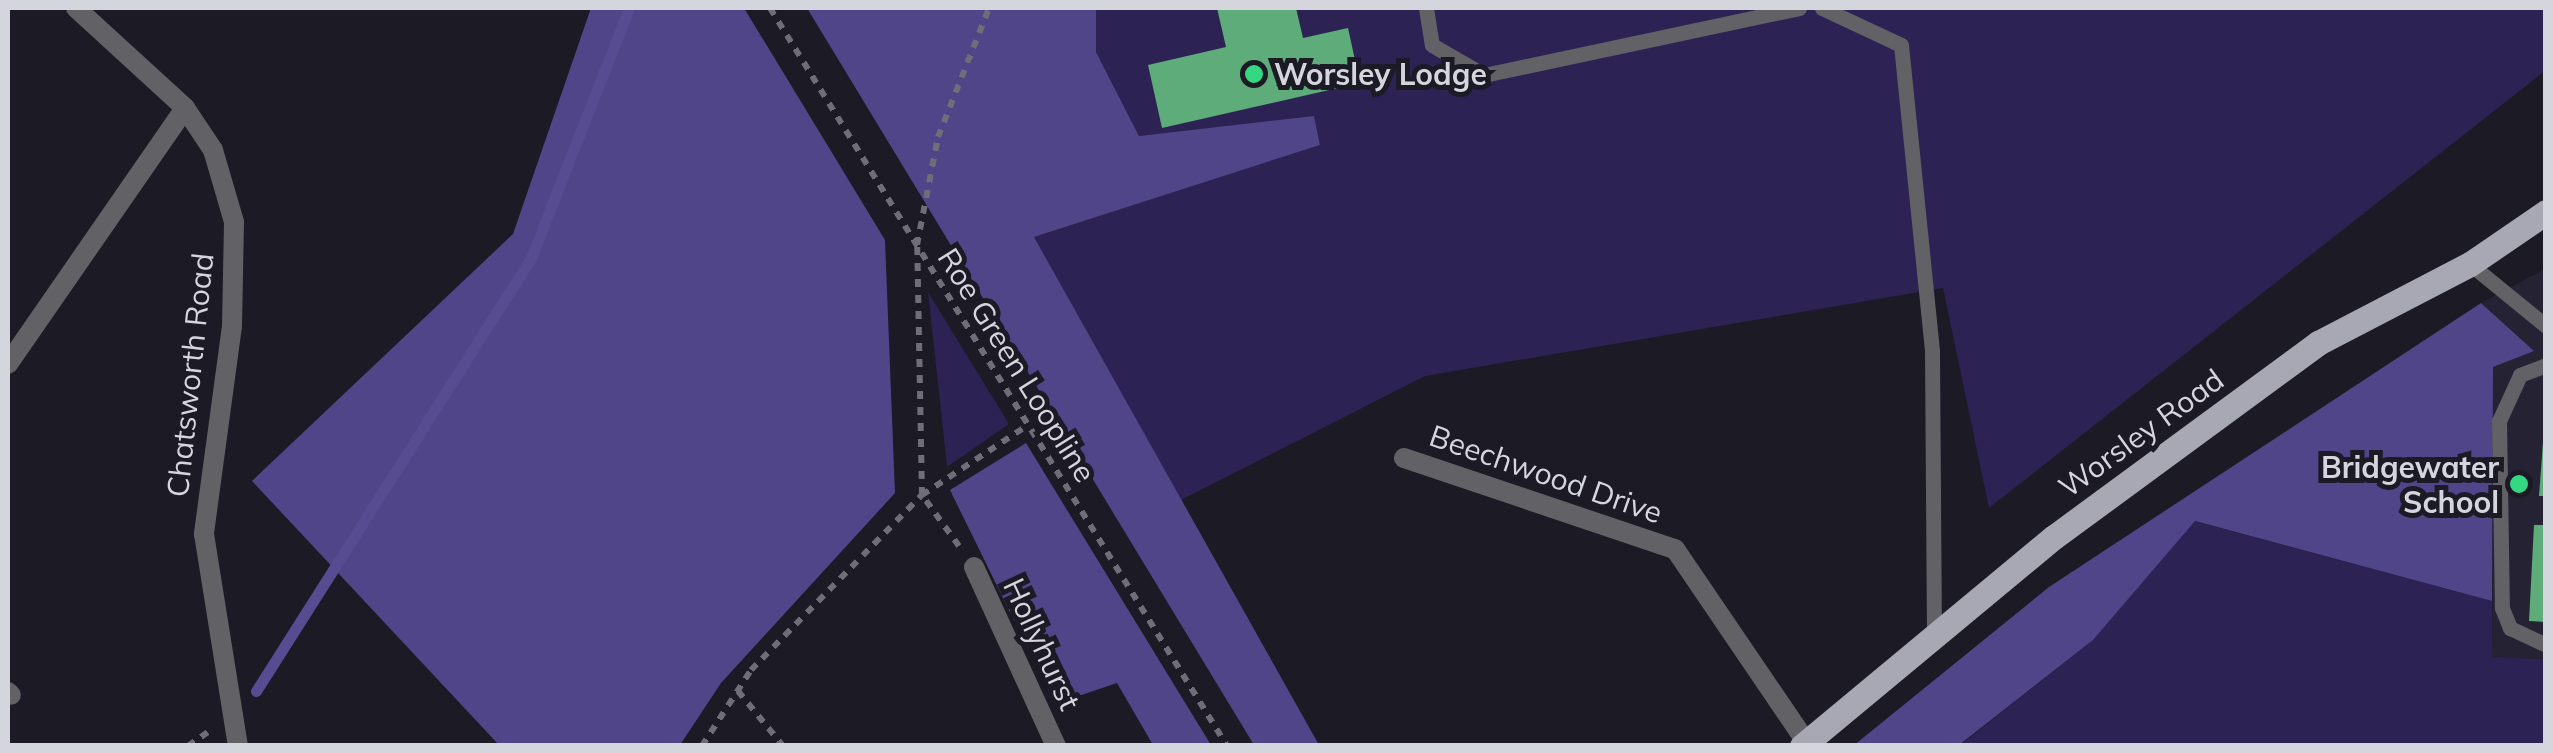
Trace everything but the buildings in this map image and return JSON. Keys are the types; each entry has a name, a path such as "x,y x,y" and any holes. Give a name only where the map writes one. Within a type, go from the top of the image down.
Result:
{"main road":[{"name":"Worsley Road","path":"1804,744 2054,537 2318,344 2470,264 2546,212"}],"street":[{"name":"Chatsworth Road","path":"76,8 185,108 214,150 234,222 232,326 204,534 238,746"},
{"path":"8,364 185,108"},
{"name":"Beechwood Drive","path":"1404,458 1675,549 1804,744"},
{"name":"Hollyhurst","path":"974,567 1056,746"}],"lane":[{"path":"1426,8 1432,45 1484,74 1799,8"},
{"path":"1822,8 1901,46 1932,351 1934,636"},
{"path":"2470,264 2546,326"},
{"path":"2546,365 2520,374 2499,421 2502,608 2510,628 2546,645"}],"path":[{"name":"Roe Green Loopline","path":"770,8 1227,746"},
{"path":"974,567 922,495 917,245 938,137 989,8"},
{"path":"702,746 738,691 922,495 1028,425"},
{"path":"738,691 783,746"}],"shaded area":[{"path":"591,8 744,8 885,240 895,493 721,683 680,745 499,745 252,481 513,234"},
{"path":"807,8 1096,8 1096,52 1139,136 1314,116 1320,145 1034,237 1319,745 1254,745"},
{"path":"1096,8 2545,8 2545,71 1989,508 1943,288 1425,376 1181,500 1034,237 1320,145 1314,117 1139,136 1096,52"},
{"name":"Bridgewater School","path":"2545,269 2545,659 2492,658 2493,367 2533,350 2481,303"},
{"path":"928,292 1009,424 947,467 947,466"},
{"path":"2481,303 2534,351 2493,367 2492,601 2195,521 2093,640 1959,745 1853,746 2049,587"},
{"path":"1026,443 1211,745 1153,745 1117,683 1055,704 950,490"},
{"path":"2194,521 2492,601 2492,657 2545,659 2545,745 1959,746 2093,640"}],"waterway":[{"path":"256,691 531,258 629,8"}],"place":[{"name":"Worsley Lodge","path":"1254,74"},
{"name":"Bridgewater School","path":"2519,484"}]}
